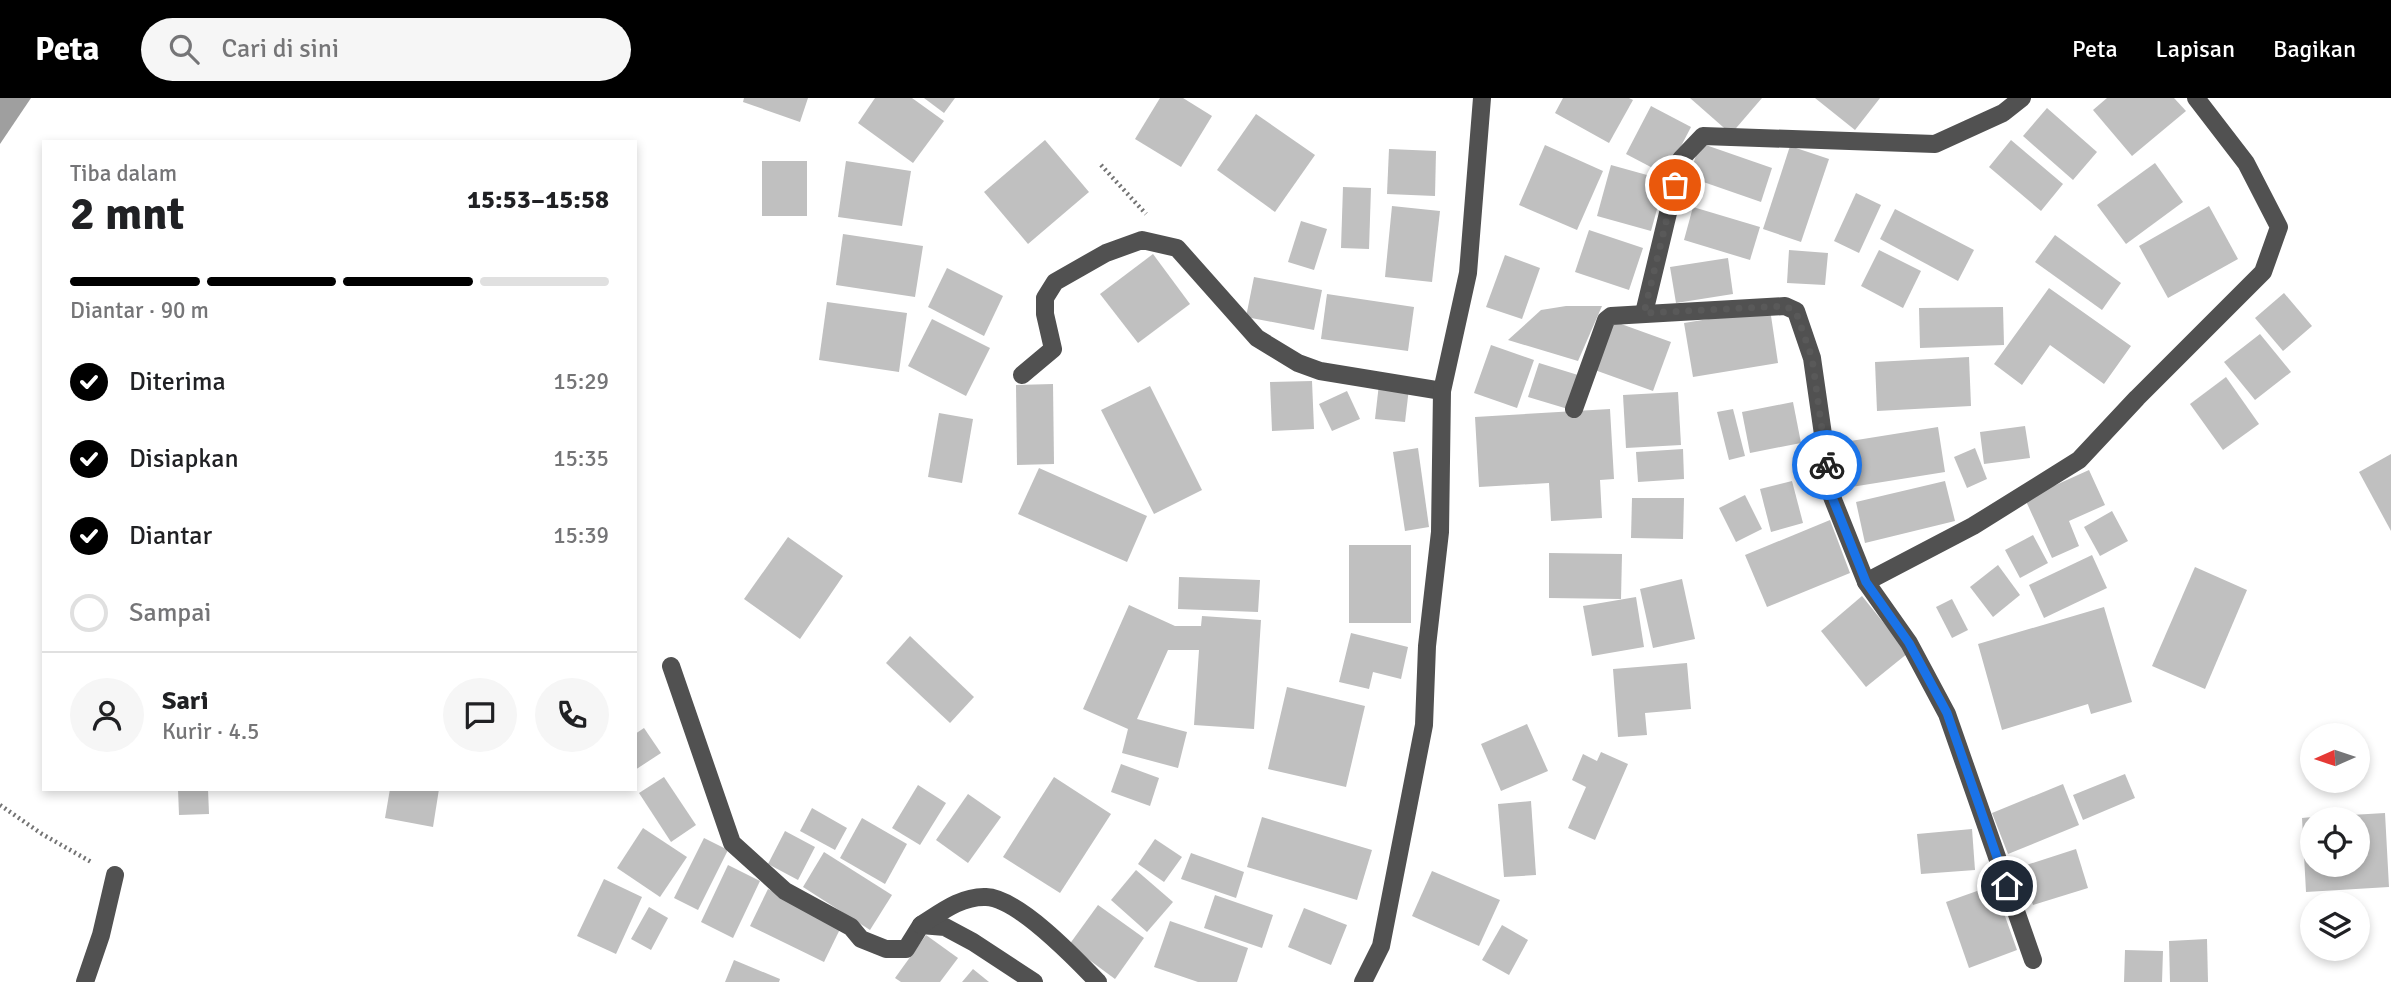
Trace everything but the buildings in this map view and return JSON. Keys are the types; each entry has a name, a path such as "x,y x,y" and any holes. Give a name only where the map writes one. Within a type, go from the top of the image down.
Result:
{"street":[{"path":"1363,982 1381,946 1424,725 1427,646 1440,532 1442,391 1468,273 1482,98"},
{"path":"1644,313 1681,159 1703,136 1935,144 2003,113 2022,98"},
{"path":"1866,582 1973,526 2079,460 2263,272 2279,227 2246,163 2196,98"},
{"path":"1022,375 1053,349 1045,314 1045,298 1055,282 1106,253 1142,240 1177,248 1257,338 1298,363 1320,371 1442,391"},
{"path":"1574,409 1606,320 1611,316 1785,306 1796,312 1812,358 1832,497 1866,582 1909,643 1947,713 2033,960"},
{"path":"671,666 732,843 785,891 851,927 861,939 886,949 906,949 921,925 954,904 984,897 1006,901 1034,922 1097,982"},
{"path":"85,982 101,935 115,875"},
{"path":"921,925 945,927 1034,982"}],"path":[{"path":"1101,165 1177,248"},
{"path":"0,805 42,834 115,875"}],"shaded area":[{"path":"0,98 31,98 0,144"}],"way so far":[{"path":"1675,185 1644,313 1785,306 1796,312 1812,358 1827,465"}],"route":[{"path":"1827,465 1832,497 1866,582 1909,643 1947,713 2007,886"}]}
